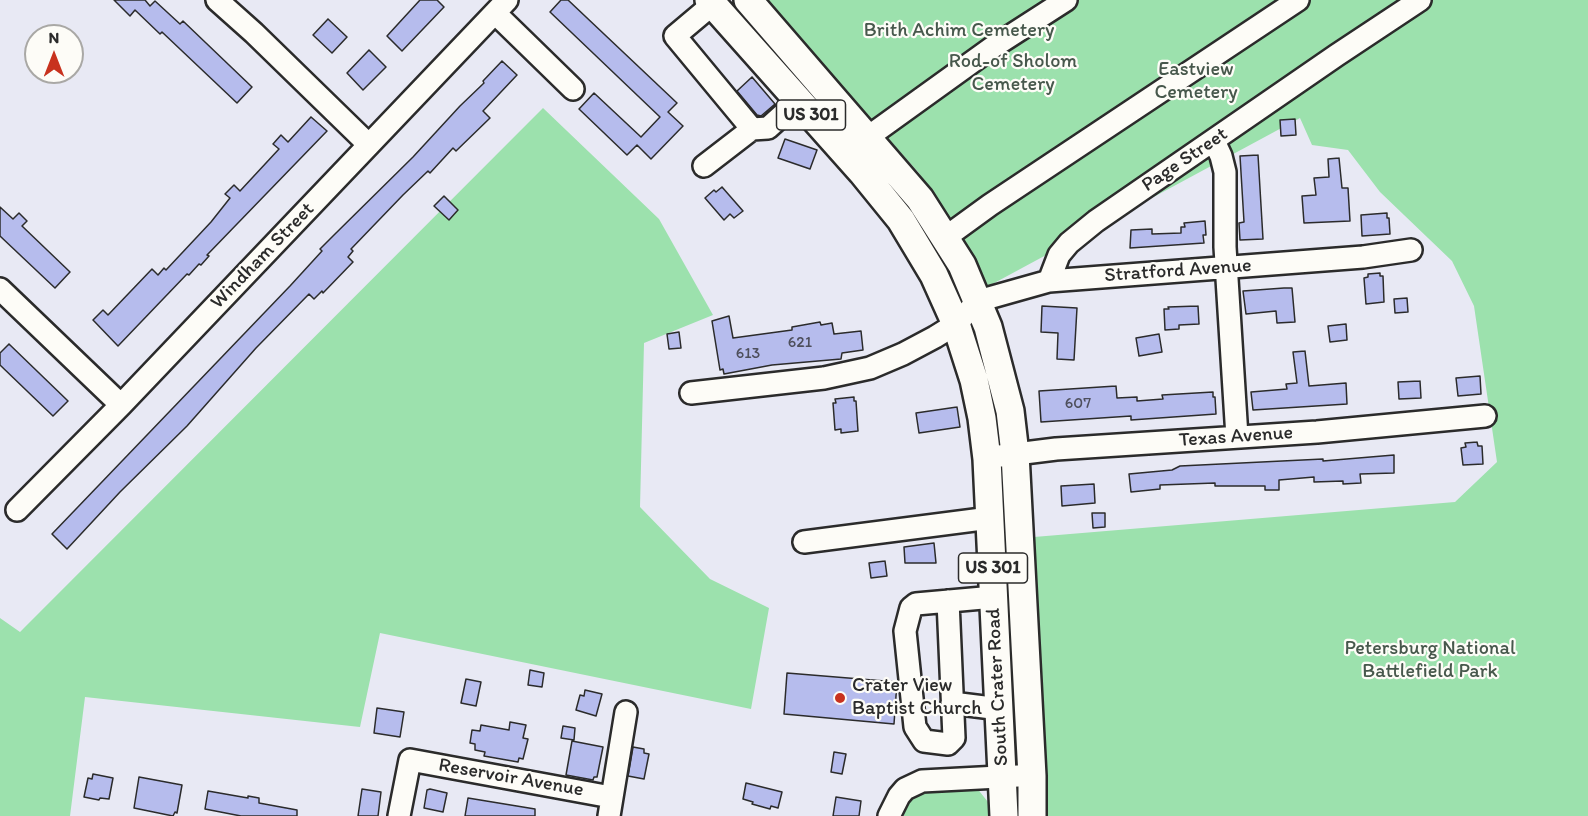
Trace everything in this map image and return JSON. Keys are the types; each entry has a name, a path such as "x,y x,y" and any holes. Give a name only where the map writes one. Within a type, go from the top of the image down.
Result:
{"main road":[{"name":"South Crater Road","path":"748,0 920,199 962,265 988,327 1010,411 1015,453 1032,776 1032,816"},
{"name":"South Crater Road","path":"711,2 862,172 901,220 934,275 956,324 974,380 987,459 1004,816"}],"street":[{"path":"217,0 369,145"},
{"path":"868,137 993,47 1066,0"},
{"path":"946,237 990,205 1298,0"},
{"name":"Page Street","path":"1049,280 1059,255 1096,220 1420,0"},
{"path":"711,2 675,36 752,129"},
{"path":"501,6 573,88"},
{"name":"Windham Street","path":"18,510 501,6"},
{"path":"704,166 752,129 768,128 798,100"},
{"path":"1214,141 1225,172 1227,268 1236,437"},
{"name":"Stratford Avenue","path":"691,393 825,378 870,368 903,354 956,324 978,301 1049,280 1363,257 1412,250"},
{"path":"0,289 121,405"},
{"name":"Texas Avenue","path":"987,459 1056,448 1317,432 1485,416"},
{"path":"804,542 990,518"},
{"path":"948,601 954,738 948,744 924,741 915,728 905,631 911,608 916,604 948,601 994,597"},
{"path":"952,703 1000,710"},
{"path":"610,807 626,712"},
{"name":"Reservoir Avenue","path":"399,816 411,760 610,807"},
{"path":"890,816 899,796 905,789 922,781 1032,776"}],"green space":[{"name":"Brith Achim Cemetery","path":"768,0 1059,0 875,124 824,74"},
{"path":"1072,0 1588,0 1588,816 1046,816 1034,537 1455,502 1497,462 1474,306 1452,261 1380,192 1348,150 1312,145 1300,118 985,288 919,173 884,134"},
{"path":"543,108 659,219 713,315 644,343 640,507 710,579 769,608 751,709 380,633 360,727 85,697 70,816 0,816 0,618 20,632"},
{"path":"976,787 988,802 988,816 904,816 905,792"}],"building":[{"path":"114,0 145,0 150,6 155,1 180,24 183,21 252,87 237,103 162,32 160,34 135,10 130,16"},
{"path":"420,0 437,0 444,7 402,51 387,36"},
{"path":"561,0 568,0 677,103 668,112 683,126 651,159 637,145 627,155 579,109 594,93 641,137 660,117 550,12"},
{"path":"328,19 347,37 332,53 313,35"},
{"path":"369,50 386,67 363,90 347,73"},
{"path":"502,61 517,75 483,111 490,118 456,151 453,148 430,173 428,171 403,195 351,249 353,251 348,257 353,262 323,293 322,291 314,299 309,294 256,348 187,426 120,492 67,549 52,534 290,286 322,251 320,249 413,157"},
{"path":"752,77 775,104 761,116 757,115 737,91"},
{"path":"311,117 327,131 207,255 209,256 201,265 199,264 189,275 187,274 118,346 93,320 103,310 108,315 152,269 158,275 164,268 166,270 230,198 225,194 234,185 240,191 279,149 273,144 281,135 288,142"},
{"path":"1295,119 1296,135 1281,136 1280,120"},
{"path":"785,139 817,150 810,169 778,158"},
{"path":"1258,155 1263,239 1240,240 1239,223 1244,222 1240,156"},
{"path":"1339,158 1342,188 1348,188 1350,221 1304,223 1302,196 1316,195 1314,178 1329,177 1328,159"},
{"path":"722,187 743,211 734,218 730,214 724,220 705,198 714,190 716,192"},
{"path":"444,196 458,210 449,220 434,206"},
{"path":"0,207 13,219 19,213 27,221 22,226 70,272 55,288 0,236"},
{"path":"1387,213 1390,234 1362,236 1361,215"},
{"path":"1205,221 1204,243 1130,248 1131,230 1152,229 1152,234 1181,233 1181,227 1185,227 1184,223"},
{"path":"1380,273 1380,276 1383,276 1384,302 1366,304 1364,278 1368,277 1368,274"},
{"path":"1292,288 1295,322 1277,323 1276,311 1246,314 1243,291"},
{"path":"1407,298 1408,312 1395,313 1394,299"},
{"path":"1042,306 1077,308 1074,360 1057,359 1058,333 1041,332"},
{"path":"1198,306 1199,324 1179,325 1179,329 1165,330 1164,309"},
{"path":"729,316 733,338 792,330 792,327 820,322 821,325 832,323 834,334 861,331 863,350 842,353 841,359 772,365 724,374 723,369 720,370 712,321"},
{"path":"1346,324 1347,340 1330,342 1328,326"},
{"path":"679,332 681,348 669,349 667,334"},
{"path":"1159,334 1162,352 1139,356 1136,338"},
{"path":"9,344 68,401 53,416 0,365 0,353"},
{"path":"1305,351 1309,386 1346,383 1347,404 1253,410 1251,392 1287,389 1286,384 1297,383 1293,352"},
{"path":"1480,376 1481,394 1458,396 1456,378"},
{"path":"1420,381 1421,398 1399,399 1398,382"},
{"path":"1116,386 1117,398 1137,397 1137,401 1163,399 1162,395 1213,392 1216,414 1131,420 1131,416 1041,422 1039,391"},
{"path":"854,397 858,431 841,433 841,429 835,430 833,403 836,403 835,399"},
{"path":"957,407 960,427 919,433 916,413"},
{"path":"1477,442 1478,446 1482,446 1483,464 1463,465 1461,448 1466,447 1465,443"},
{"path":"1394,455 1394,473 1360,474 1361,483 1314,482 1314,477 1279,480 1279,490 1265,490 1265,486 1215,486 1215,483 1160,485 1160,489 1131,492 1129,474 1172,470 1180,466 1323,459 1323,461"},
{"path":"1094,484 1095,503 1062,506 1061,486"},
{"path":"1092,513 1105,513 1105,527 1093,528"},
{"path":"934,543 936,563 905,563 904,547"},
{"path":"885,561 887,576 871,578 869,563"},
{"path":"530,670 544,673 542,687 528,685"},
{"name":"Crater View Baptist Church","path":"787,673 897,682 894,724 784,714"},
{"path":"466,679 481,682 476,706 461,703"},
{"path":"585,690 602,694 596,716 576,710 580,695 584,696"},
{"path":"377,708 404,712 400,737 374,733"},
{"path":"510,722 526,725 523,738 528,739 523,759 519,758 518,762 484,756 485,752 475,750 475,744 470,743 472,730 480,731 481,725 509,730"},
{"path":"563,726 575,728 574,740 561,738"},
{"path":"572,741 603,747 597,777 593,780 566,775"},
{"path":"633,747 644,749 644,753 649,754 644,779 628,776"},
{"path":"834,752 846,754 842,774 831,772"},
{"path":"93,774 113,778 109,799 84,797 88,778 92,779"},
{"path":"139,777 182,785 177,813 175,812 173,816 134,808"},
{"path":"746,783 782,792 778,808 771,806 770,809 743,799"},
{"path":"362,789 381,792 378,816 358,816"},
{"path":"427,790 447,793 443,812 424,808"},
{"path":"208,791 259,798 259,803 297,810 297,816 241,816 205,809"},
{"path":"836,797 861,801 859,816 833,816"},
{"path":"468,798 535,809 535,816 465,816"}],"place":[{"name":"Crater View Baptist Church","path":"840,698"}],"park label":[{"name":"Rod-of Sholom Cemetery","path":"1013,74"},
{"name":"Eastview Cemetery","path":"1196,82"},
{"name":"Petersburg National Battlefield Park","path":"1430,660"}]}
